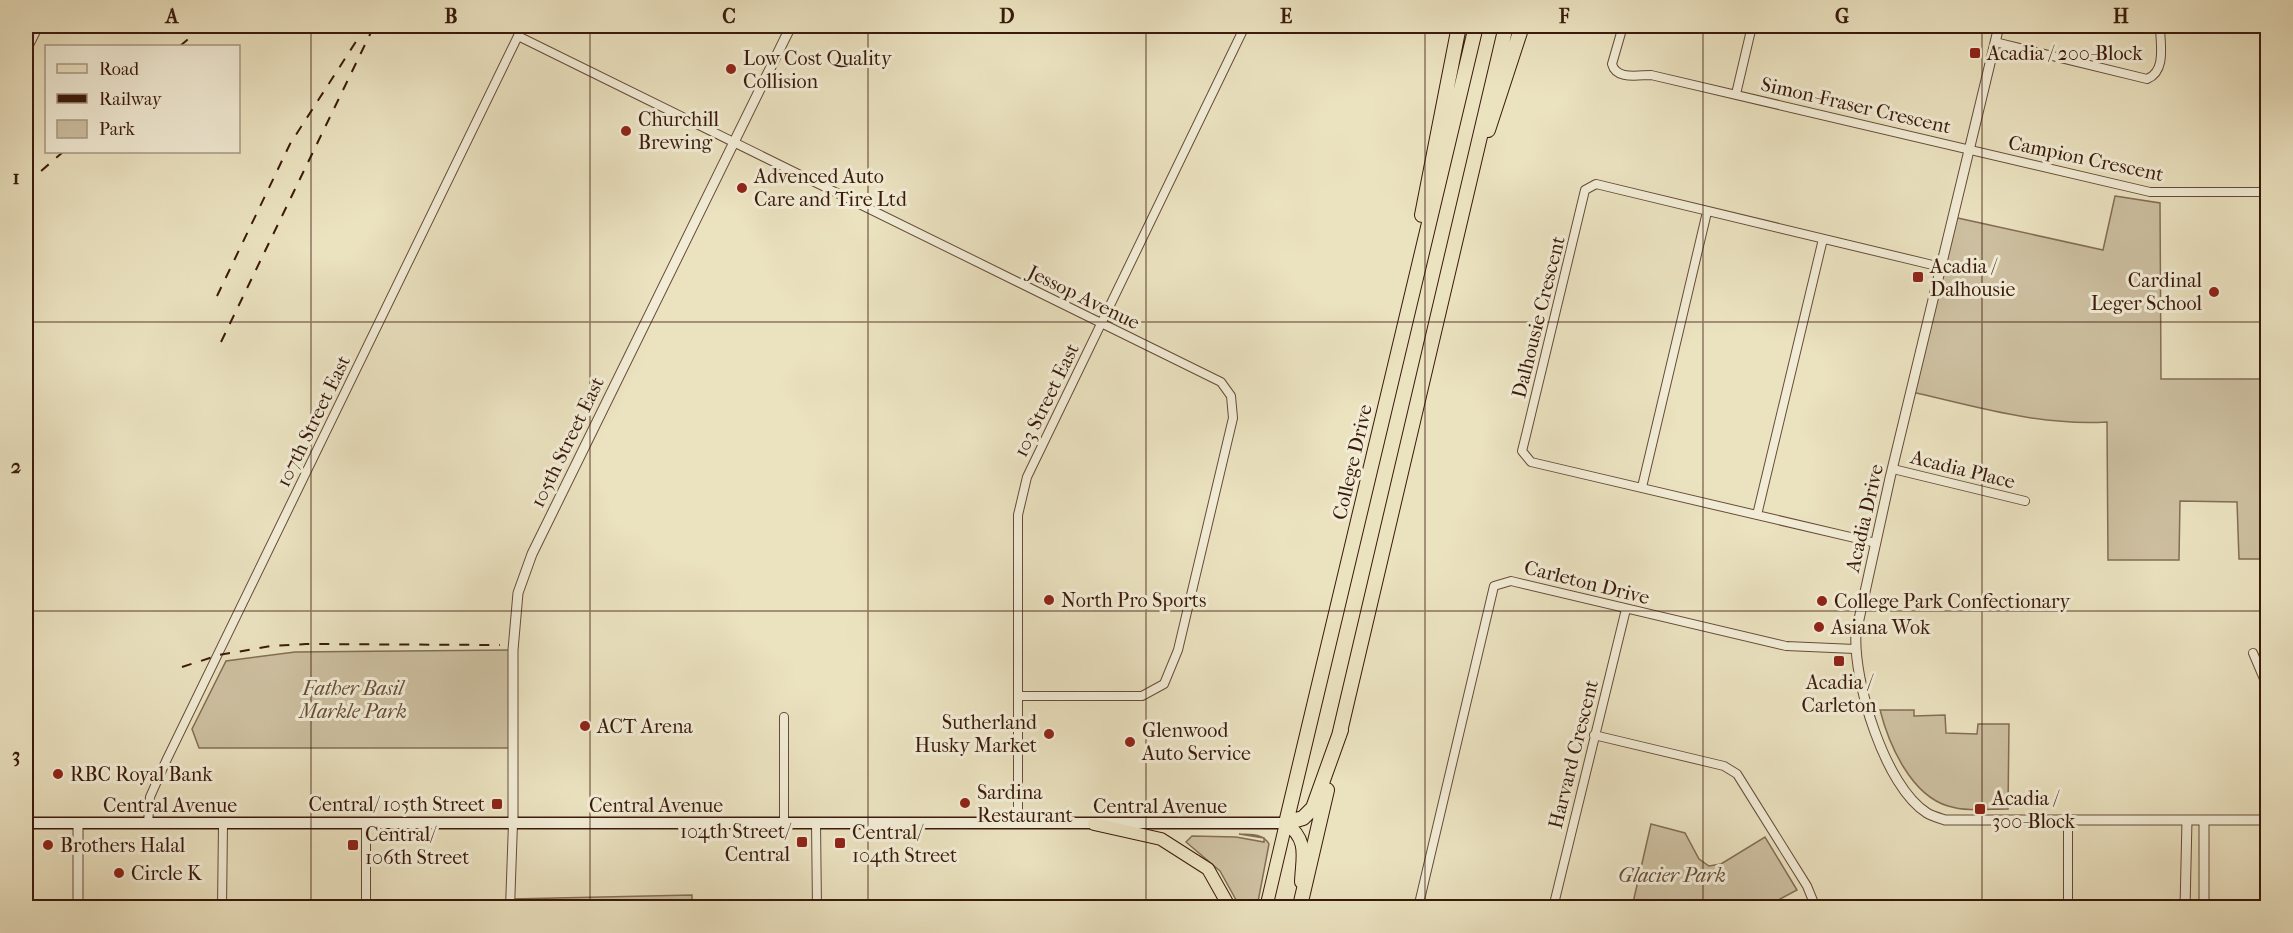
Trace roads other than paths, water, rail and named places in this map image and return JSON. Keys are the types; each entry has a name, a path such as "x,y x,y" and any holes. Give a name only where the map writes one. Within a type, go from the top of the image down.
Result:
{"highway":[{"path":"1413,285 1413,257 1459,26"},
{"name":"College Drive","path":"1286,824 1476,26"},
{"path":"1300,907 1506,26"},
{"path":"1460,218 1522,26"},
{"path":"1286,824 1303,818 1313,808 1341,730"}],"main road":[{"name":"Central Avenue","path":"26,823 1286,824"},
{"path":"1094,824 1161,839 1208,869 1230,908"},
{"path":"1286,824 1299,833 1303,846 1300,907"},
{"name":"College Drive","path":"1266,908 1286,824"}],"street":[{"path":"27,44 38,26"},
{"name":"105th Street East","path":"510,908 513,823 513,650 518,593 532,554 791,26"},
{"name":"103 Street East","path":"1018,823 1018,515 1027,477 1138,242 1245,26"},
{"name":"Simon-Fraser Crescent","path":"1623,26 1612,64 1615,72 1620,75 1651,75 1969,149"},
{"name":"Simon-Fraser Crescent","path":"1736,94 1752,26"},
{"name":"Acadia Drive","path":"2000,26 1893,469 1856,633 1855,649 1874,732 1881,749 1906,790 1924,811 1944,820 2268,820"},
{"path":"1995,42 2148,79 2154,76 2160,68 2160,26"},
{"name":"Jessop Avenue","path":"518,36 1221,382 1232,396 1233,418 1178,650 1164,684 1142,696 1019,696"},
{"name":"107th Street East","path":"148,823 150,797 158,779 518,36"},
{"name":"Campion Crescent","path":"1969,149 2150,192 2264,192 2268,188"},
{"name":"Dalhousie Crescent","path":"1876,543 1531,462 1522,451 1586,190 1596,184 1941,267"},
{"path":"1642,487 1707,212"},
{"path":"1757,515 1823,239"},
{"name":"Acadia Place","path":"1893,469 2025,501"},
{"name":"Carleton Drive","path":"1418,908 1494,586 1511,580 1786,645 1855,649"},
{"name":"Harvard Crescent","path":"1553,908 1626,609"},
{"path":"2253,654 2267,686 2268,766"},
{"path":"784,717 784,822"},
{"path":"1594,735 1724,766 1737,774 1808,886 1816,908"},
{"path":"2067,820 2068,908"},
{"path":"2185,908 2187,820"},
{"path":"2204,820 2204,908"},
{"path":"78,823 78,908"},
{"path":"816,823 817,908"},
{"path":"222,908 223,824"},
{"path":"366,824 366,908"}],"railway":[{"path":"181,45 204,26"},
{"path":"217,296 290,144 366,26"},
{"path":"221,342 374,26"},
{"path":"26,184 62,153"},
{"path":"182,667 219,655 271,646 306,644 500,645"}],"place":[{"name":"Acadia / 200-Block","path":"1975,53"},
{"name":"Low Cost Quality Collision","path":"731,69"},
{"name":"Churchill Brewing","path":"626,131"},
{"name":"Advenced Auto Care and Tire Ltd","path":"742,188"},
{"name":"Acadia / Dalhousie","path":"1918,277"},
{"name":"Cardinal Leger School","path":"2214,292"},
{"name":"North Pro Sports","path":"1049,600"},
{"name":"College Park Confectionary","path":"1822,601"},
{"name":"Asiana Wok","path":"1819,627"},
{"name":"Acadia / Carleton","path":"1839,661"},
{"name":"ACT Arena","path":"585,726"},
{"name":"Sutherland Husky Market","path":"1049,734"},
{"name":"Glenwood Auto Service","path":"1130,742"},
{"name":"RBC Royal Bank","path":"58,774"},
{"name":"Sardina Restaurant","path":"965,803"},
{"name":"Central/ 105th Street","path":"497,804"},
{"name":"Acadia / 300-Block","path":"1980,809"},
{"name":"104th Street/ Central","path":"802,842"},
{"name":"Central/ 104th Street","path":"840,843"},
{"name":"Brothers Halal","path":"48,845"},
{"name":"Central/ 106th Street","path":"353,845"},
{"name":"Circle K","path":"119,873"}],"park label":[{"name":"Father Basil Markle Park","path":"353,700"},
{"name":"Glacier Park","path":"1672,875"}]}
